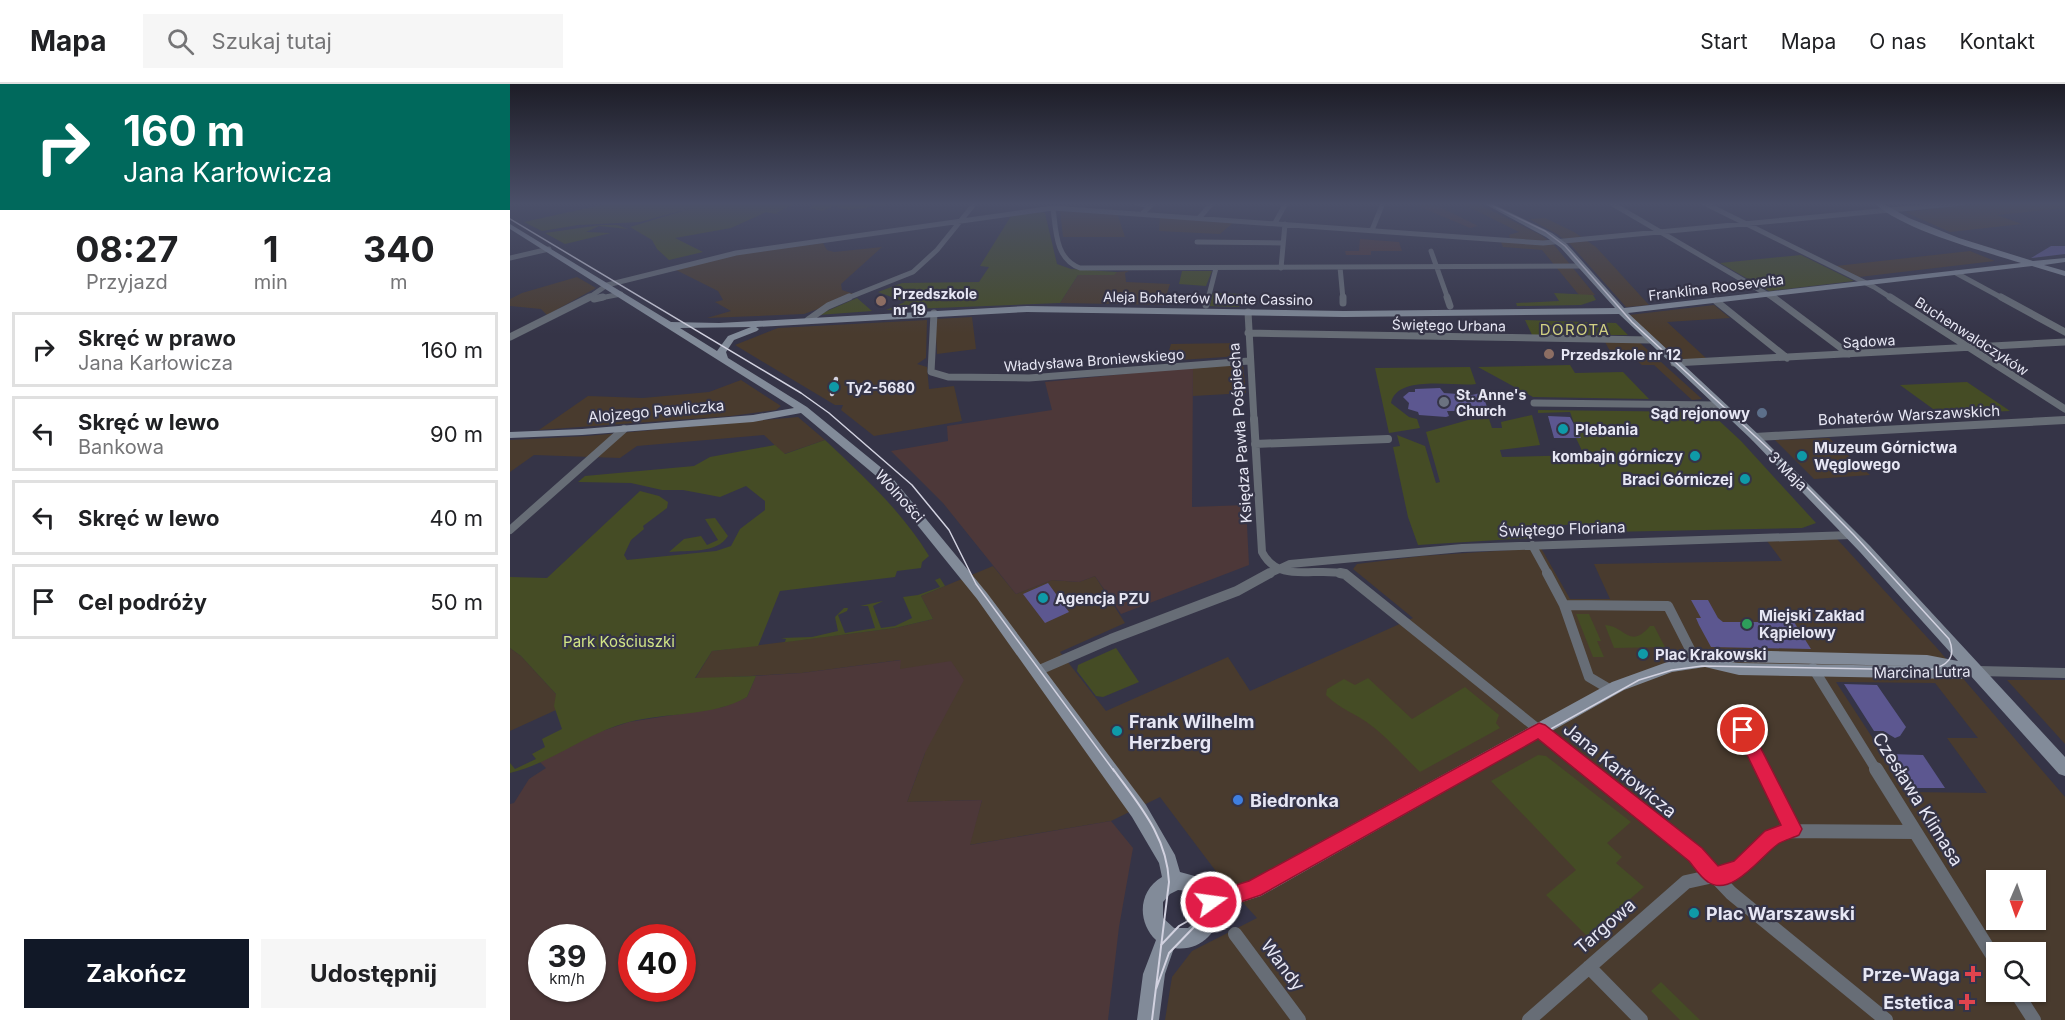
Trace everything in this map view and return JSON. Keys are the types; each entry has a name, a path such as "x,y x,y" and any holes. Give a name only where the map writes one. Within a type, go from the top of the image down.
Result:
{"street":[{"name":"Wolności","path":"545,247 803,409 866,460 900,494 1037,671 1149,827 1168,861 1173,883"},
{"path":"510,338 597,294 607,285 736,253 781,247"},
{"path":"808,320 823,309 912,273 936,247"},
{"path":"1060,247 1068,264 1107,269 1582,266"},
{"path":"1281,268 1282,247"},
{"name":"3 Maja","path":"1564,247 1621,311 1755,437 1851,535 1978,671 2065,770"},
{"path":"1686,247 1770,295 1849,354"},
{"name":"Buchenwaldczyków","path":"1792,247 1866,283 2065,410"},
{"path":"1972,247 2018,266 2065,277"},
{"path":"1979,247 2037,264 2065,277"},
{"path":"510,258 549,249"},
{"path":"1431,251 1450,306"},
{"name":"Franklina Roosevelta","path":"1621,311 2065,260"},
{"path":"1340,267 1343,303"},
{"path":"1206,305 1216,268"},
{"path":"1956,273 2065,332"},
{"path":"569,307 621,294"},
{"path":"1716,301 1787,358"},
{"name":"Aleja Bohaterów Monte Cassino","path":"668,325 710,326 1027,309 1248,312 1621,311"},
{"name":"Księdza Pawła Pośpiecha","path":"1248,312 1249,361 1262,552 1259,573 1254,584"},
{"name":"Władysława Broniewskiego","path":"934,313 931,372 948,379 1042,379 1249,361"},
{"name":"Aleja Bohaterów Monte Cassino","path":"724,360 721,352 731,338 758,328 795,321"},
{"name":"Aleja Bohaterów Monte Cassino","path":"684,335 691,329 710,326"},
{"name":"Świętego Urbana","path":"1248,333 1650,340"},
{"name":"Sądowa","path":"1674,363 2065,342"},
{"path":"1534,403 1720,405"},
{"name":"Alojzego Pawliczka","path":"510,435 624,429 775,415 803,409"},
{"name":"Bohaterów Warszawskich","path":"1755,437 2065,420"},
{"path":"510,530 624,429"},
{"path":"1255,444 1388,439"},
{"name":"Świętego Floriana","path":"1037,671 1254,584 1275,569 1290,564 1532,545 1851,535"},
{"path":"1532,545 1564,605 1589,676 1611,690"},
{"path":"1262,552 1266,562 1275,569 1288,573 1324,570 1345,574 1347,563 1360,558"},
{"name":"Jana Karłowicza","path":"1345,574 1695,855 1731,893 1886,1020"},
{"path":"1564,605 1668,606 1702,663"},
{"name":"Marcina Lutra","path":"1211,902 1254,889 1611,690 1650,672 1702,663 1739,669 1811,665 1937,674 1978,671"},
{"name":"Czesława Klimasa","path":"1811,665 1986,945"},
{"path":"1978,671 2065,673"},
{"path":"1734,711 1793,829 1915,832"},
{"name":"Targowa","path":"1529,1020 1686,882 1736,871 1772,837 1793,829"},
{"path":"1173,883 1194,883 1204,889 1211,902 1209,918 1200,931 1184,938 1168,936 1156,927 1152,913 1155,898 1173,883"},
{"name":"Wandy","path":"1235,934 1299,1020"},
{"path":"1148,1020 1154,974 1168,936"},
{"path":"1588,967 1641,1020"},
{"path":"2022,1002 2034,1020"}],"shaded area":[{"path":"796,247 825,247 827,250 834,252 882,247 841,284 842,290 857,295 804,314 707,318 731,311 715,302 723,300 718,291 676,270 741,254"},
{"path":"1359,247 1401,247 1402,251 1371,251 1371,255 1346,255 1345,251 1359,251"},
{"path":"1503,247 1556,247 1595,295 1579,295 1542,250"},
{"path":"1572,247 1596,247 1649,305 1626,307"},
{"path":"1970,251 1995,261 1859,277 1836,266"},
{"path":"1129,271 1125,273 1126,282 1170,284 1165,299 1173,305 1060,303 1078,275"},
{"path":"577,277 596,288 547,315 541,309 510,306 510,299 522,293"},
{"path":"1714,305 1730,318 1667,322 1707,359 1679,360 1629,315"},
{"path":"972,317 976,349 937,354 935,319"},
{"path":"927,320 926,358 917,364 927,367 929,389 954,386 962,421 874,436 841,410 843,405 835,405 735,345 778,328"},
{"path":"1605,342 1640,343 1702,399 1692,400 1654,365 1642,365 1629,353 1611,353"},
{"path":"1240,343 1240,356 1166,361 1171,344"},
{"path":"1243,364 1246,393 1193,396 1193,367"},
{"path":"1193,367 1192,507 1246,505 1249,565 1121,614 1095,576 1079,582 1052,580 1016,594 943,503 891,451 948,441 947,426 1052,410 1045,382"},
{"path":"741,380 781,406 776,410 731,416 539,430 588,396 643,398 709,392"},
{"path":"798,417 825,440 784,454 764,435 637,446 620,458 534,455 510,472 510,440 587,436"},
{"path":"1829,438 1870,475 1814,479 1775,440"},
{"path":"1837,539 1936,647 2065,797 2065,1020 1165,1020 1172,977 1192,951 1257,918 1224,882 1160,797 1111,821 969,845 982,800 907,802 925,753 900,669 900,660 802,673 695,679 712,651 895,628 933,619 921,596 993,566 1016,594 1052,580 1079,582 1095,576 1125,623 1060,652 1106,711 1228,657 1250,691 1413,618 1353,569 1357,564 1422,556 1541,548 1570,599 1610,599 1594,564 1782,561 1767,541","holes":["1836,682 1935,683 1978,738 1947,738 1987,793 1908,792"]},
{"path":"510,648 521,656 556,694 556,710 510,731"},
{"path":"901,660 900,669 951,661 964,680 925,753 907,802 982,800 970,845 1111,821 1133,848 1119,927 1108,1020 510,1020 510,804 514,803 529,779 546,768 540,762 593,734 629,722 723,707 747,697 756,676 802,673"},
{"path":"2007,680 2065,680 2065,744"}],"green space":[{"path":"656,247 692,247 703,252 669,260"},
{"path":"992,247 1053,247 1057,264 1071,269 1117,272 1114,275 1078,275 1060,303 886,310 905,302 878,292 902,283 979,282 989,267 980,266"},
{"path":"1801,255 1854,281 1769,291 1720,263"},
{"path":"1182,271 1212,271 1206,286 1179,284"},
{"path":"1213,293 1242,294 1239,307 1210,306"},
{"path":"1554,293 1593,295 1596,300 1581,305 1517,306 1516,303 1559,301"},
{"path":"857,298 872,311 818,315"},
{"path":"1525,320 1616,323 1628,335 1532,335"},
{"path":"1570,365 1575,373 1623,372 1649,399 1533,397 1478,367"},
{"path":"1470,367 1476,384 1415,385 1404,388 1396,394 1391,403 1409,417 1417,419 1420,428 1389,433 1375,368"},
{"path":"1967,382 2010,411 1940,414 1900,385"},
{"path":"1538,410 1704,412 1713,415 1741,441 1816,523 1802,528 1606,532 1600,523 1527,527 1531,538 1418,545 1408,517 1393,447 1400,446 1397,435 1425,446 1436,483 1440,482 1426,432 1468,420 1489,419 1492,428 1502,428 1501,422 1532,415 1540,445 1500,450 1502,457 1584,455 1576,438 1579,437 1570,412 1538,413"},
{"name":"Park Kościuszki","path":"825,440 907,524 929,556 922,562 921,568 897,571 895,577 780,591 758,646 712,651 695,678 756,676 747,697 719,708 644,719 613,727 540,762 510,773 510,763 515,769 536,759 532,754 545,747 542,739 562,729 554,706 556,694 521,656 510,648 510,577 547,578 640,491 659,496 668,502 667,508 643,526 644,529 631,540 624,555 627,560 716,551 731,546 740,529 765,510 765,501 746,486 720,497 683,490 662,490 631,483 578,482 585,476 694,466 710,457 775,445 785,454"},
{"path":"715,518 728,536 723,542 702,550 669,552 684,539 701,536 707,545 718,540 705,519"},
{"path":"940,578 945,586 921,596 933,619 895,628 779,643 785,642 786,639 781,638 812,637 838,631 835,617 844,608 848,608 847,611 838,615 845,633 875,628 868,606 860,606 883,601 873,606 881,628 895,626 912,618 903,597 918,595 940,587 935,580"},
{"path":"1576,614 1589,614 1601,641 1597,641 1604,657 1593,657"},
{"path":"1605,625 1632,636 1637,636 1650,626 1654,626 1665,647 1614,648"},
{"path":"1116,648 1139,682 1103,697 1096,696 1077,671 1078,665"},
{"path":"1368,678 1412,719 1465,687 1499,715 1496,723 1500,728 1420,772 1378,731 1326,695 1327,689 1344,679 1355,685"},
{"path":"1538,755 1546,756 1631,822 1607,843 1622,857 1616,863 1644,887 1587,936 1546,895 1576,870 1491,781"},
{"path":"1661,982 1700,1020 1680,1020 1651,991"}],"building":[{"path":"2050,247 2065,247 2065,254 2031,258"},
{"name":"St. Anne's Church","path":"1440,388 1444,393 1472,395 1480,393 1483,395 1489,413 1481,413 1461,404 1463,411 1447,411 1449,416 1446,417 1419,415 1418,412 1408,409 1409,403 1403,397 1409,392 1415,392 1415,389"},
{"name":"Plebania","path":"1548,416 1570,417 1581,438 1554,438"},
{"name":"Agencja PZU","path":"1048,583 1069,612 1045,623 1023,594"},
{"name":"Miejski Zakład Kąpielowy","path":"1691,600 1708,600 1718,618 1723,622 1794,622 1811,649 1711,647 1696,618 1701,618"},
{"path":"1844,684 1877,685 1906,727 1900,736 1895,738 1883,731 1874,731"},
{"path":"1889,754 1923,755 1945,788 1911,788"}],"tram line":[{"path":"556,247 801,393 829,413 912,485 949,530 976,584 1114,771"},
{"path":"1475,771 1639,680 1672,670 1702,666 1929,670 1949,660 1952,651 1949,639 1854,535 1769,449 1632,322 1566,247"},
{"path":"1113,769 1142,808 1163,850 1169,882 1161,945"},
{"path":"1156,989 1169,953 1195,926 1478,769"},
{"path":"1161,945 1179,926 1195,917"},
{"path":"1152,1020 1161,945"}],"railway":[{"path":"832,394 836,379"}],"place":[{"name":"Przedszkole nr 19","path":"881,301"},
{"name":"Przedszkole nr 12","path":"1549,354"},
{"name":"Ty2-5680","path":"834,387"},
{"name":"St. Anne's Church","path":"1444,402"},
{"name":"Sąd rejonowy","path":"1762,413"},
{"name":"Plebania","path":"1563,429"},
{"name":"kombajn górniczy","path":"1695,456"},
{"name":"Muzeum Górnictwa Węglowego","path":"1802,456"},
{"name":"Braci Górniczej","path":"1745,479"},
{"name":"Agencja PZU","path":"1043,598"},
{"name":"Miejski Zakład Kąpielowy","path":"1747,624"},
{"name":"Plac Krakowski","path":"1643,654"},
{"name":"Frank Wilhelm Herzberg","path":"1117,731"},
{"name":"Biedronka","path":"1238,800"},
{"name":"Plac Warszawski","path":"1694,913"},
{"name":"Prze-Waga","path":"1973,974"},
{"name":"Estetica","path":"1967,1002"}],"district":[{"name":"DOROTA","path":"1575,329"}],"route":[{"path":"1211,902 1228,899 1254,889 1539,730 1695,855 1714,875 1727,874 1742,867 1772,837 1793,829 1743,730"}]}
